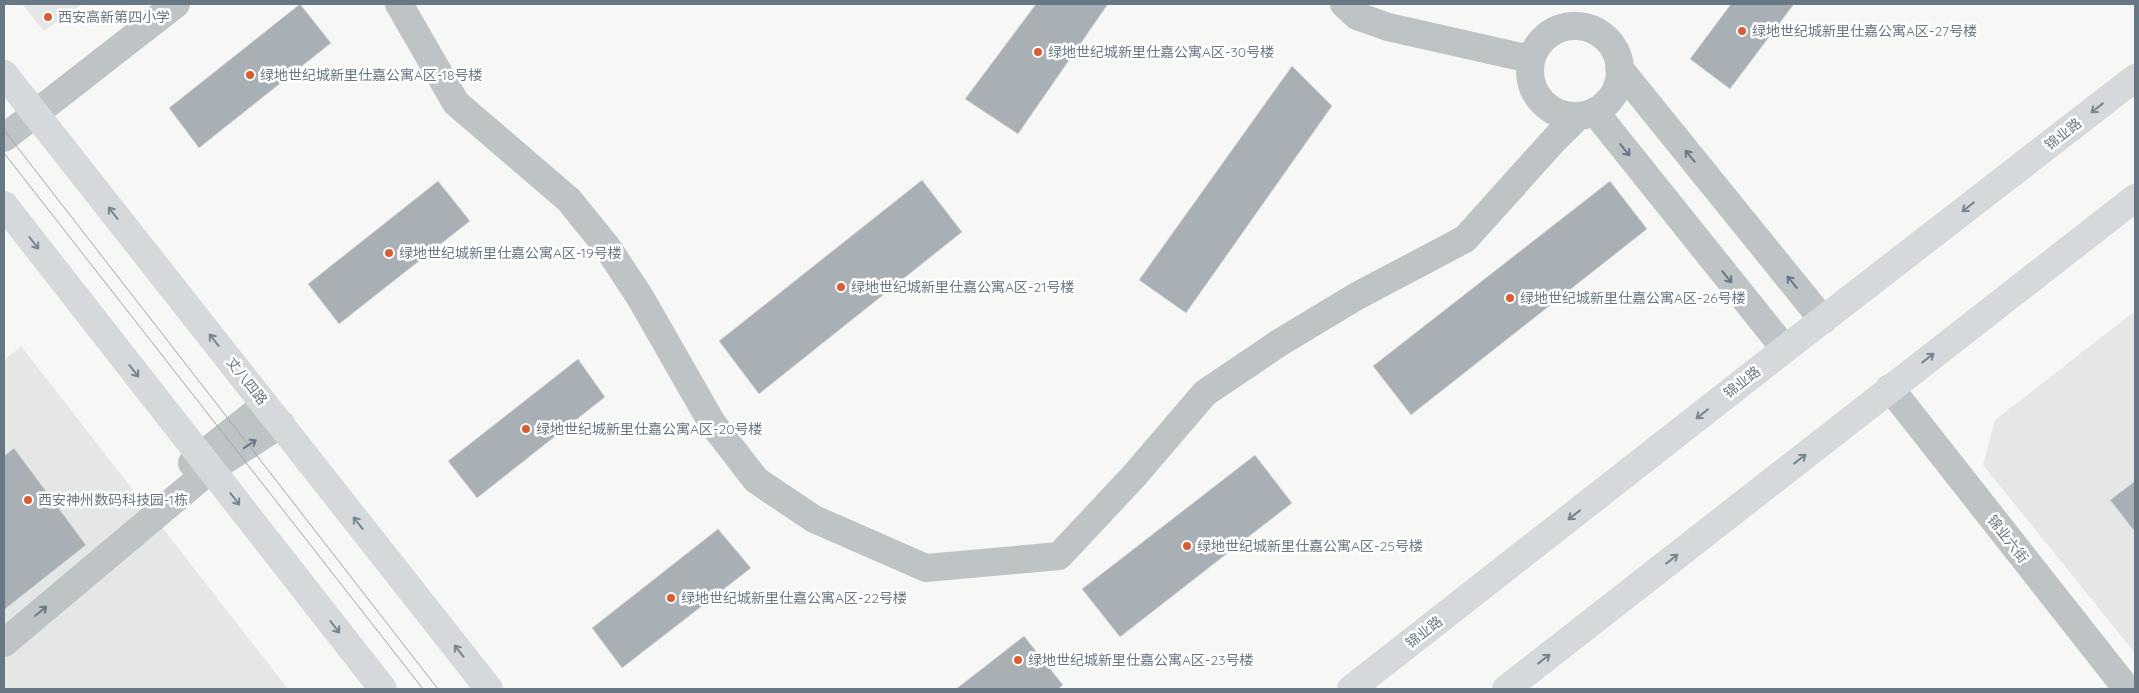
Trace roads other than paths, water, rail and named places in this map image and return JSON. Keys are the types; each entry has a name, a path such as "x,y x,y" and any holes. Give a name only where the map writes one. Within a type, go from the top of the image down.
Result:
{"main road":[{"name":"丈八四路","path":"4,74 489,689"},
{"name":"锦业路","path":"1352,689 1785,349 2135,78"},
{"path":"1506,689 2135,198"},
{"path":"4,205 384,689"}],"street":[{"path":"4,138 176,4"},
{"path":"399,4 456,103 569,200 607,247 640,297 712,423 756,480 814,519 926,568 1059,556 1134,476 1205,393 1279,343 1350,300 1465,239 1555,139 1586,114 1608,102 1616,89 1619,68 1615,48 1604,36 1591,28 1573,25 1558,28 1544,37 1530,59 1529,75 1533,90 1548,108 1563,115 1586,114"},
{"path":"1344,4 1357,16 1388,27 1530,59"},
{"path":"1619,68 1823,320"},
{"path":"1586,114 1785,349"},
{"name":"锦业六街","path":"1890,388 2127,689"},
{"path":"4,618 206,462 273,414"},
{"path":"4,643 206,462"}],"tram line":[{"path":"4,130 438,689"},
{"path":"4,153 423,689"}],"place":[{"name":"西安高新第四小学","path":"48,17"},
{"name":"绿地世纪城新里仕嘉公寓A区-27号楼","path":"1742,31"},
{"name":"绿地世纪城新里仕嘉公寓A区-30号楼","path":"1038,52"},
{"name":"绿地世纪城新里仕嘉公寓A区-18号楼","path":"250,75"},
{"name":"绿地世纪城新里仕嘉公寓A区-19号楼","path":"389,253"},
{"name":"绿地世纪城新里仕嘉公寓A区-21号楼","path":"841,287"},
{"name":"绿地世纪城新里仕嘉公寓A区-26号楼","path":"1510,298"},
{"name":"绿地世纪城新里仕嘉公寓A区-20号楼","path":"526,429"},
{"name":"西安神州数码科技园-1栋","path":"28,500"},
{"name":"绿地世纪城新里仕嘉公寓A区-25号楼","path":"1187,546"},
{"name":"绿地世纪城新里仕嘉公寓A区-22号楼","path":"671,598"},
{"name":"绿地世纪城新里仕嘉公寓A区-23号楼","path":"1018,660"}]}
